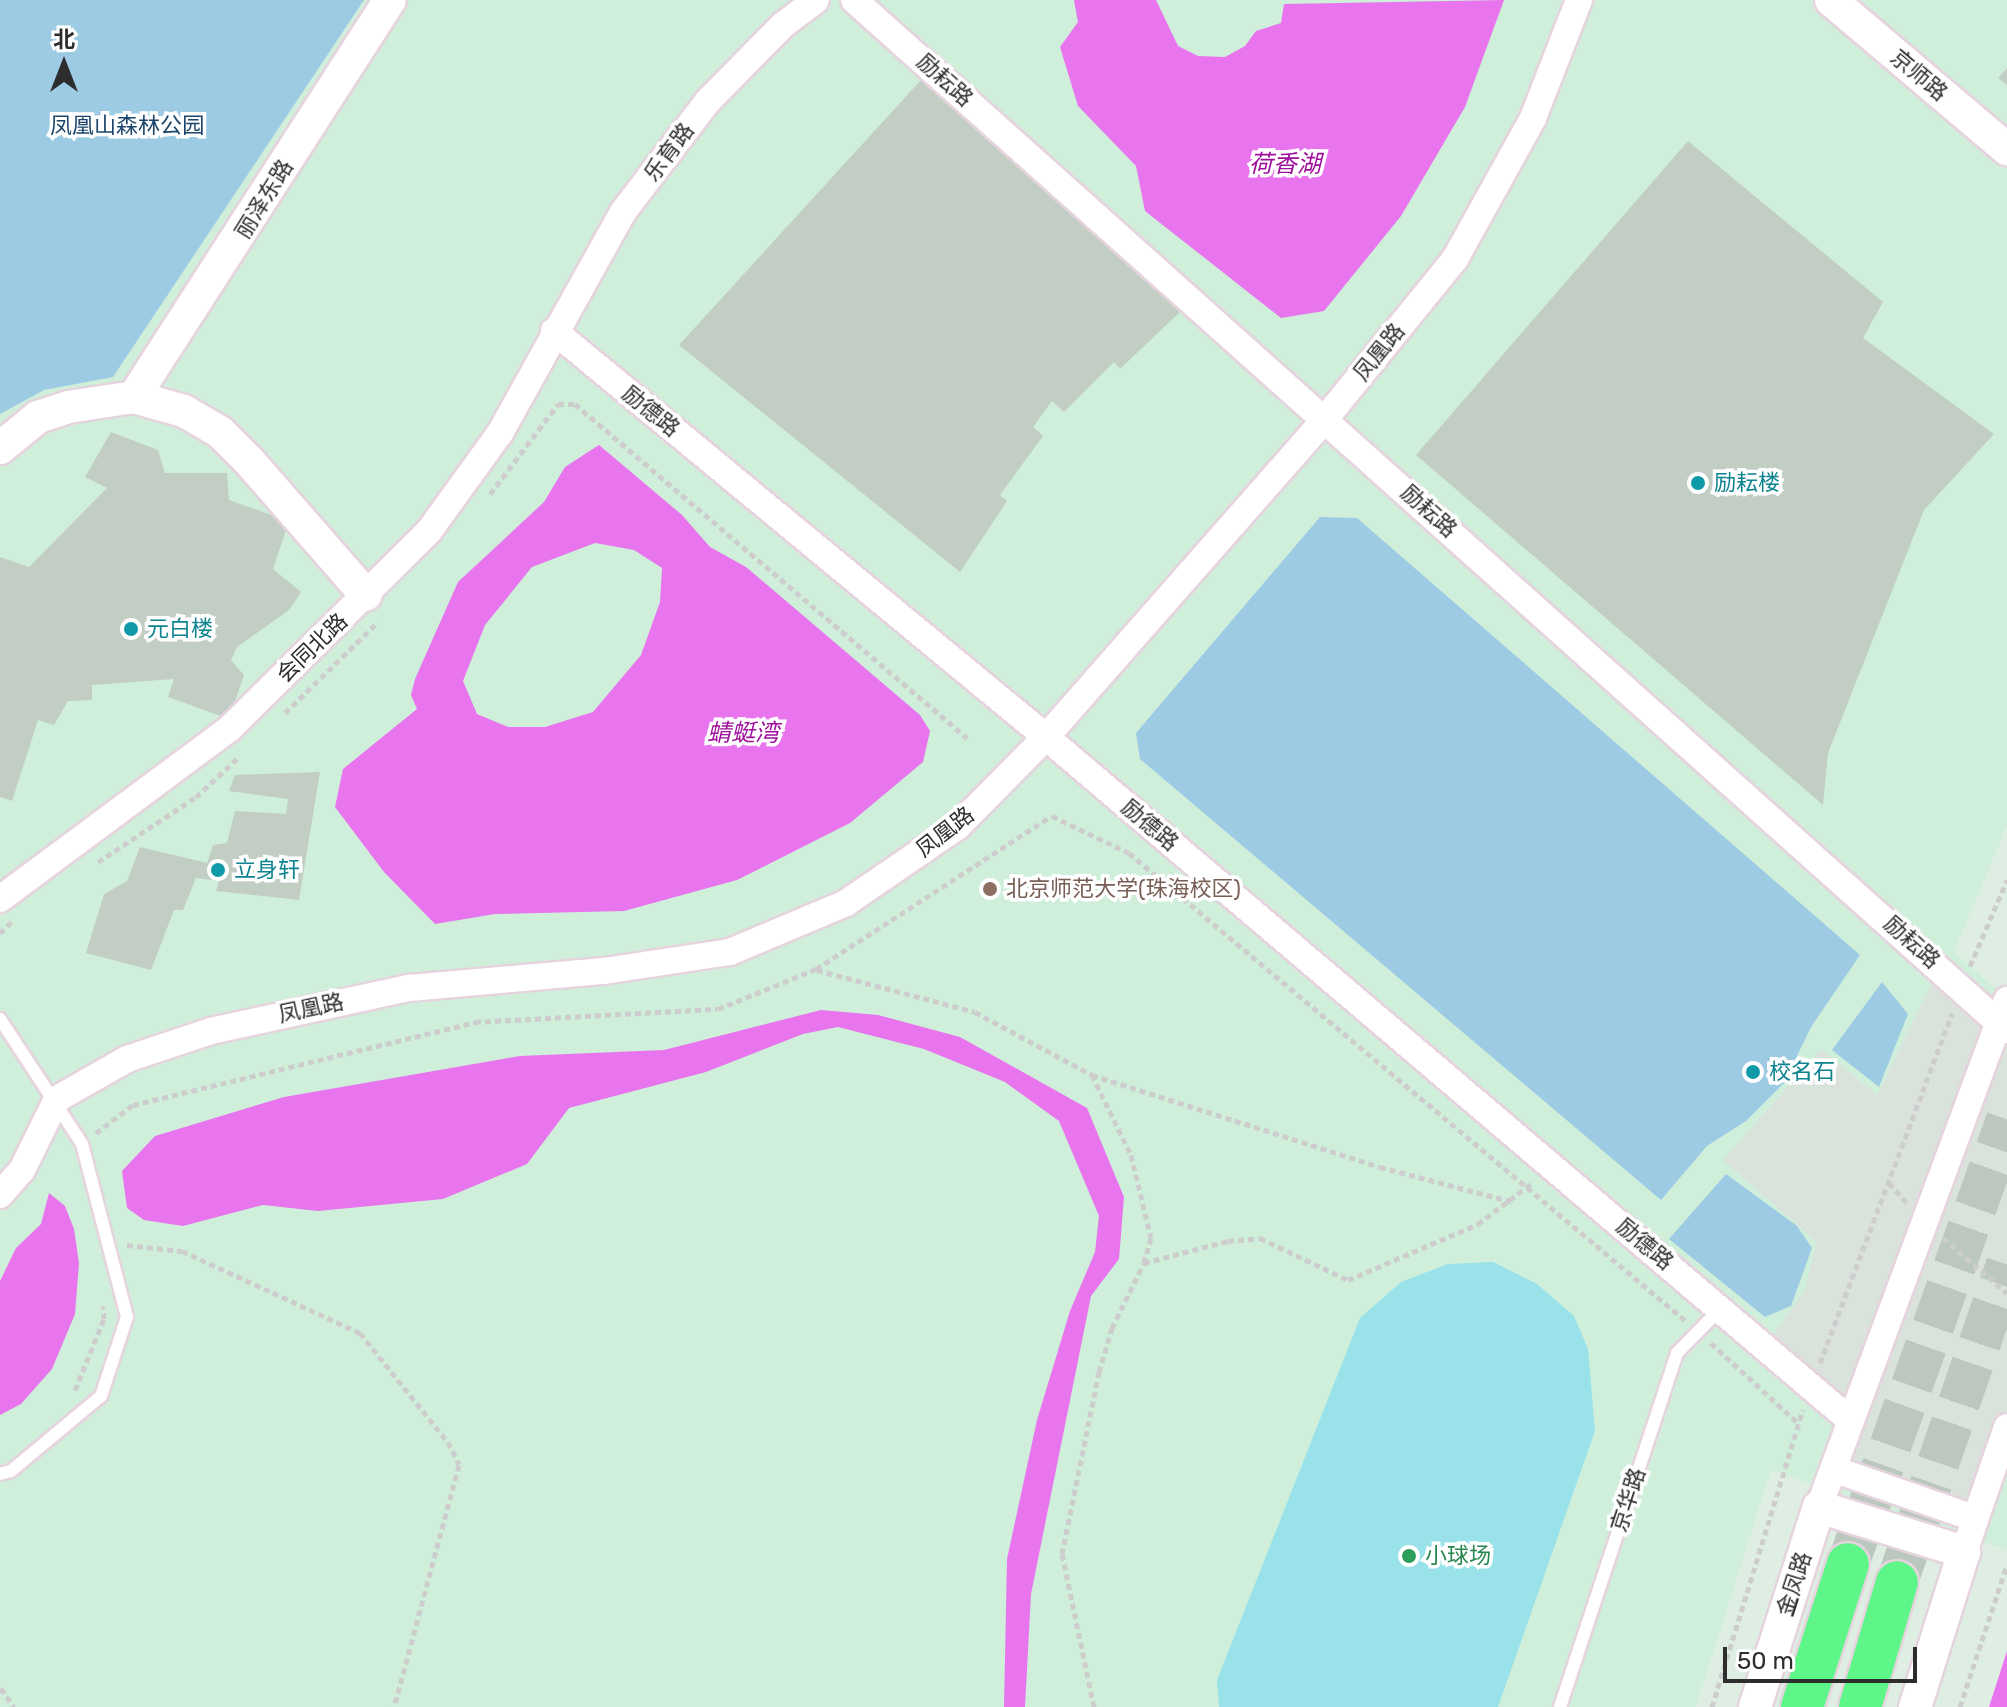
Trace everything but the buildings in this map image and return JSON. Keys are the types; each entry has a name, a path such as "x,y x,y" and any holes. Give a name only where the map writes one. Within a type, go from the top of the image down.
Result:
{"highway":[{"name":"金凤路","path":"1802,1707 1848,1564"},
{"path":"1860,1707 1897,1582"}],"street":[{"name":"丽泽东路","path":"134,397 390,0"},
{"name":"乐育路","path":"554,331 623,212 707,102 783,25 816,0"},
{"name":"励耘路","path":"854,0 1962,987 2003,1028"},
{"name":"凤凰路","path":"57,1099 127,1059 303,1009 409,988 604,971 730,952 846,903 957,827 1046,737 1325,419 1455,259 1533,118 1579,0"},
{"name":"京师路","path":"1831,0 2007,149"},
{"name":"会同北路","path":"9,908 229,729 376,604 500,433 554,331"},
{"name":"励德路","path":"554,331 1046,737 1850,1420"},
{"path":"0,448 38,417 134,397 184,411 220,432 376,604"},
{"path":"1964,1552 1819,1507 2003,1028 2007,1000"},
{"path":"0,1195 22,1170 57,1099"},
{"path":"1915,1707 1974,1518 2007,1427"},
{"path":"1833,1469 1974,1518"},
{"name":"金凤路","path":"1755,1707 1819,1507"}],"lane":[{"path":"0,1019 57,1099 82,1144 127,1317 101,1396 11,1471 0,1474"},
{"name":"京华路","path":"1560,1707 1677,1353 1721,1308"}],"path":[{"path":"486,499 558,404 575,404 967,738"},
{"path":"276,722 376,604"},
{"path":"92,866 196,797 241,754"},
{"path":"82,1144 133,1105 475,1022 718,1009 816,969 1052,816 1094,833 1141,863 1698,1331 1798,1423"},
{"path":"1712,1707 1811,1386 1962,987 2007,880"},
{"path":"0,933 9,908"},
{"path":"816,969 975,1012 1092,1075 1380,1167 1513,1202 1459,1234 1440,1237 1348,1280 1260,1238 1228,1241 1144,1263"},
{"path":"1092,1075 1131,1155 1151,1238 1144,1263 1103,1357 1062,1554 1094,1707"},
{"path":"109,1243 182,1251 360,1333 448,1442 459,1465 394,1707"},
{"path":"67,1398 78,1387 104,1319 101,1291"},
{"path":"1960,1707 2007,1565"},
{"path":"0,1693 1,1688 14,1707"}],"shaded area":[{"name":"北京师范大学(珠海校区)","path":"364,0 2007,0 2007,826 1954,951 2007,999 2007,1550 1771,1470 1696,1707 0,1707 0,414 44,390 113,377"},
{"path":"1940,967 2007,1030 2007,1427 1971,1529 1829,1480 1850,1419 1765,1347 1805,1290 1817,1242 1723,1160 1821,1049 1877,1095"},
{"name":"小球场","path":"1493,1262 1537,1284 1574,1316 1588,1349 1595,1431 1498,1707 1219,1707 1217,1680 1360,1318 1401,1282 1448,1264"}],"green space":[{"name":"凤凰山森林公园","path":"0,0 364,0 113,377 44,390 0,414"},
{"path":"1320,517 1357,518 1860,955 1811,1027 1784,1083 1746,1121 1707,1146 1661,1200 1140,759 1136,733"},
{"path":"1882,982 1908,1014 1879,1087 1832,1050"},
{"path":"1726,1174 1797,1226 1812,1248 1791,1306 1765,1317 1669,1239"}],"water":[{"name":"荷香湖","path":"1074,0 1156,0 1178,46 1198,56 1225,57 1245,46 1256,31 1281,23 1284,4 1504,0 1465,107 1401,216 1324,311 1281,318 1145,211 1136,166 1078,106 1060,47 1078,22"},
{"name":"蜻蜓湾","path":"599,445 682,515 710,547 746,567 920,715 930,731 923,762 850,823 737,880 624,911 495,914 435,924 384,872 335,807 343,769 417,709 411,695 415,679 458,582 544,502 565,467","holes":["595,543 634,550 662,568 660,602 641,655 593,712 545,727 508,727 477,714 463,681 485,625 532,567"]},
{"path":"821,1010 878,1015 960,1037 1087,1108 1124,1197 1119,1259 1091,1296 1031,1594 1025,1707 1004,1707 1007,1559 1037,1420 1070,1311 1095,1252 1099,1216 1059,1121 1005,1082 924,1049 838,1027 803,1034 706,1072 569,1108 527,1164 443,1199 318,1211 263,1205 183,1226 144,1220 127,1208 122,1171 155,1136 284,1097 520,1056 664,1050"},
{"path":"49,1193 65,1206 74,1229 79,1263 75,1314 52,1369 21,1404 0,1415 0,1281 16,1248 41,1224"},
{"path":"2007,1651 2007,1707 1989,1707"}],"tunnel":[{"path":"1848,1564 2007,1120"},
{"path":"1897,1582 2007,1265"}],"place":[{"name":"励耘楼","path":"1698,483"},
{"name":"元白楼","path":"131,629"},
{"name":"立身轩","path":"218,870"},
{"name":"北京师范大学(珠海校区)","path":"990,889"},
{"name":"校名石","path":"1753,1072"},
{"name":"小球场","path":"1409,1556"}]}
